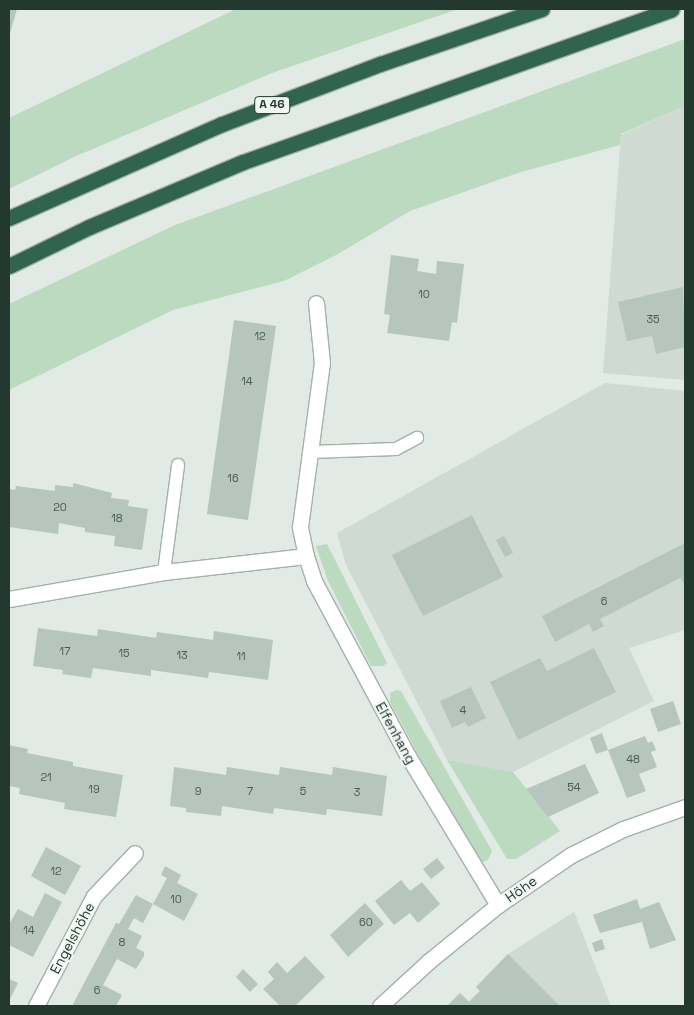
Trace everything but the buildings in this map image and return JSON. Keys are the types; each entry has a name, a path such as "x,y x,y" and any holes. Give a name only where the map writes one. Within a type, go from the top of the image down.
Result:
{"highway":[{"name":"A 46","path":"9,218 222,124 380,64 542,9"},
{"path":"9,266 89,227 244,162 672,9"}],"street":[{"name":"Elfenhang","path":"316,303 322,363 300,527 306,556 314,581 408,756 498,905"},
{"path":"9,599 164,572 306,556"},
{"name":"Höhe","path":"380,1006 429,961 498,905 571,855 622,829 685,807"},
{"name":"Engelshöhe","path":"36,1006 94,896 135,853"}],"lane":[{"path":"310,452 396,449 417,438"},
{"path":"164,572 178,465"}],"shaded area":[{"path":"685,106 685,380 603,373 621,135"},
{"path":"605,383 685,391 685,630 629,648 654,701 513,772 447,760 346,565 337,533"},
{"path":"574,912 611,1006 447,1006 460,993 469,1001 480,991 476,987 508,954"}],"green space":[{"path":"236,9 458,9 272,73 74,157 9,189 9,118"},
{"path":"685,39 685,106 621,134 620,145 521,172 410,211 338,254 284,281 173,310 9,390 9,304 175,225"},
{"path":"327,544 387,663 383,666 371,666 328,581 316,546"},
{"path":"396,690 401,691 492,851 488,860 482,862 420,758 390,702 390,693"},
{"path":"447,760 513,772 560,831 516,859 507,859"}]}
